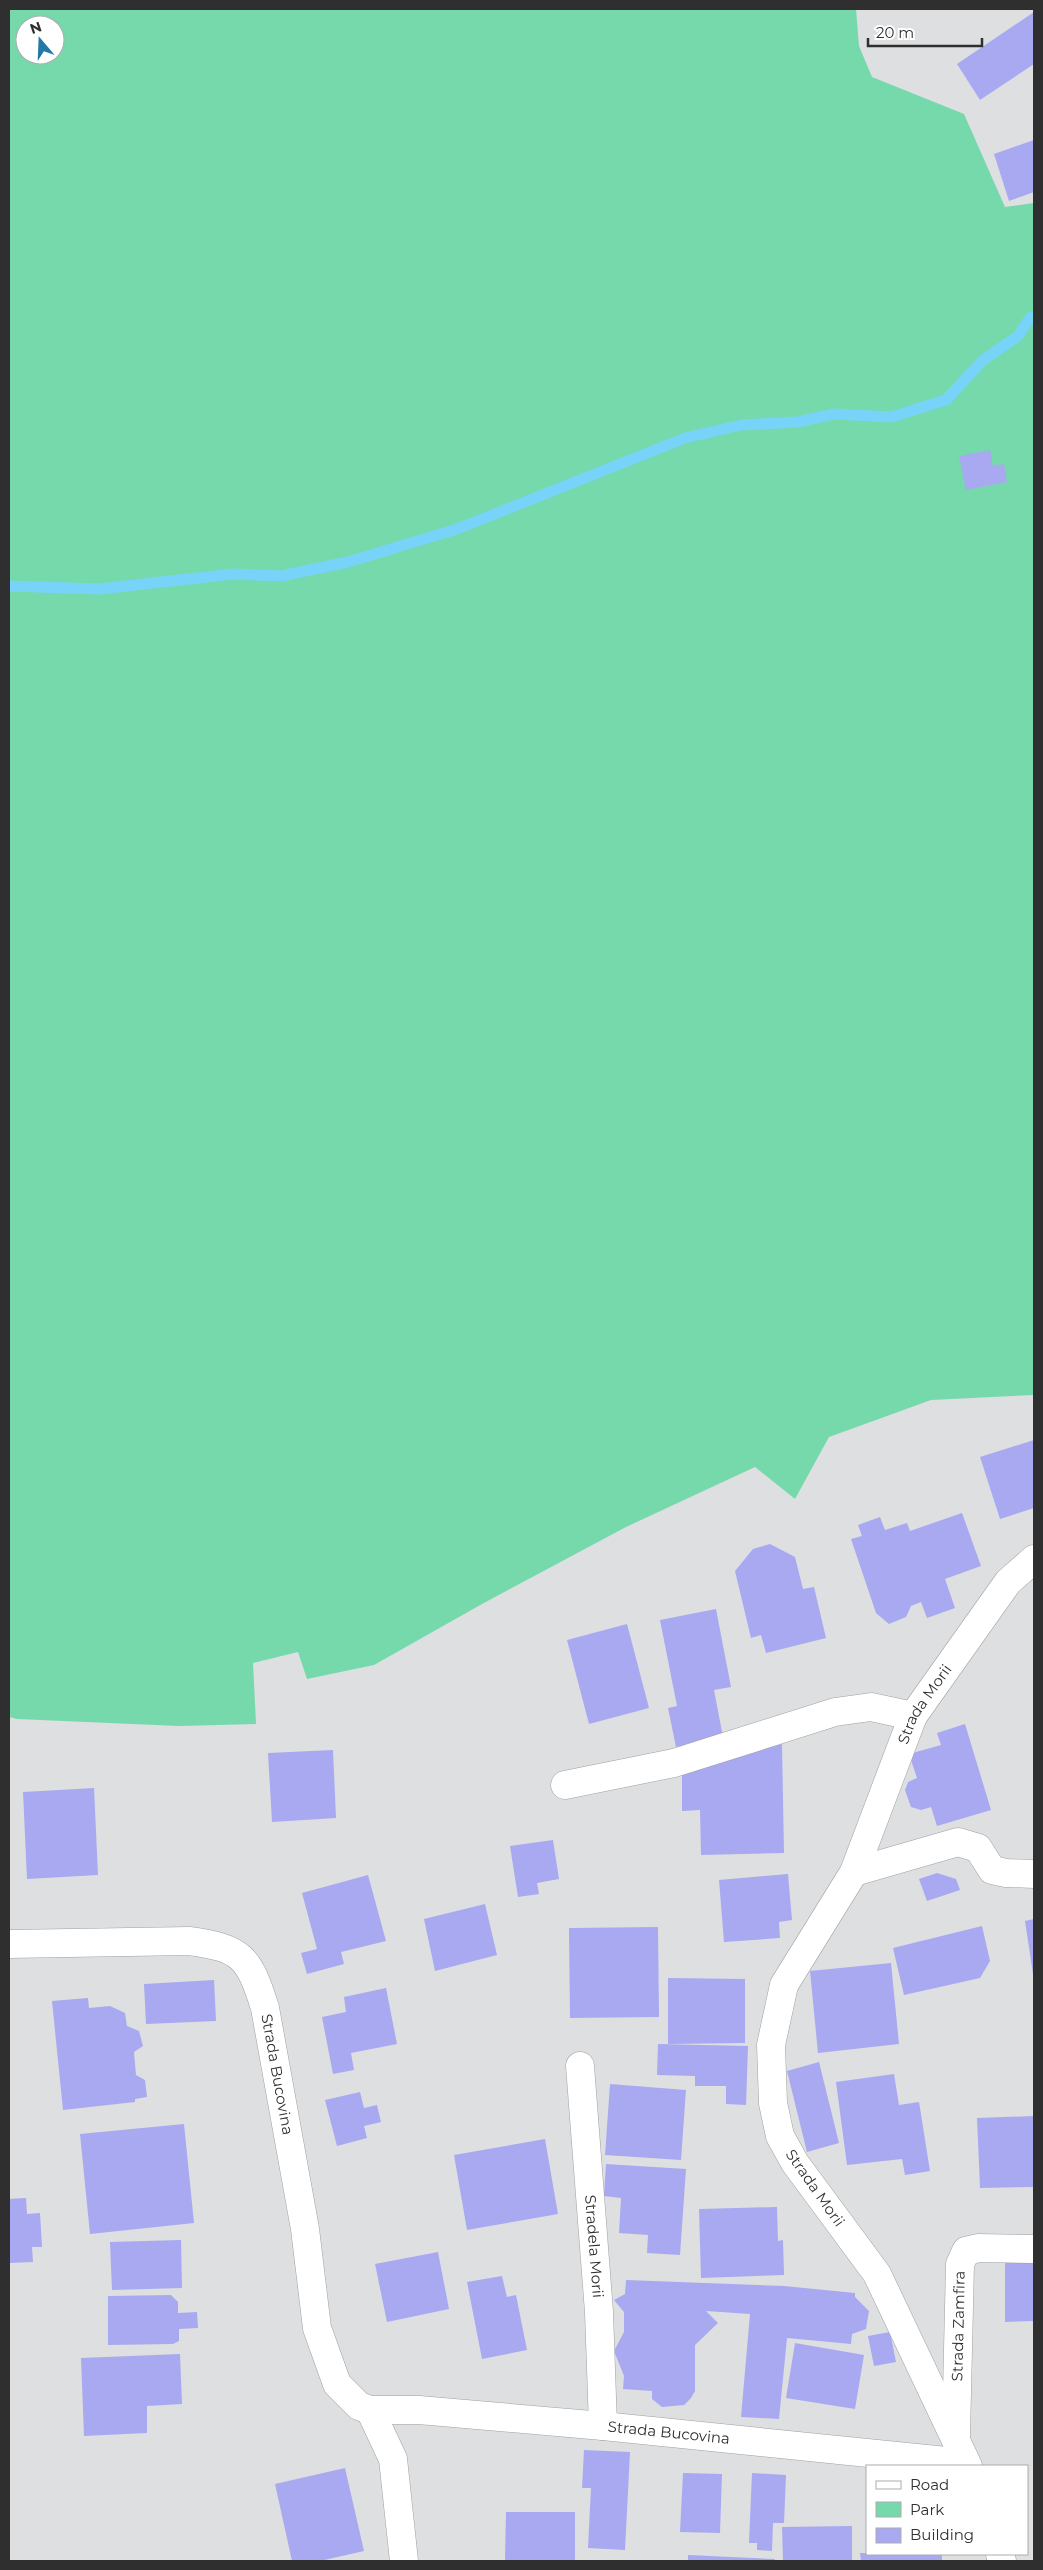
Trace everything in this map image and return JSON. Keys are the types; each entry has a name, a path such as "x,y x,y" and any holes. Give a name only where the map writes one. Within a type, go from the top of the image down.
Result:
{"street":[{"name":"Strada Morii","path":"963,2457 877,2274 795,2164 780,2136 773,2103 771,2046 784,1985 854,1872 913,1716 1008,1582 1034,1559"},
{"path":"565,1785 674,1763 835,1712 871,1707 913,1716"},
{"path":"854,1872 958,1842 978,1848 992,1870 1006,1874 1034,1874"},
{"name":"Strada Bucovina","path":"9,1944 189,1941 216,1945 238,1954 259,1987 265,2008 305,2229 316,2328 336,2384 359,2406 370,2410 420,2410 963,2457"},
{"name":"Stradela Morii","path":"580,2066 599,2312 603,2426"},
{"name":"Strada Zamfira","path":"963,2457 960,2264 966,2251 980,2248 1034,2249"},
{"path":"370,2410 392,2459 404,2561"}],"green space":[{"path":"9,9 856,9 859,46 872,77 964,114 1005,207 1034,203 1034,1395 931,1400 829,1437 795,1499 755,1467 626,1527 482,1604 374,1665 307,1679 298,1652 253,1663 256,1724 179,1726 17,1719 9,1717"}],"building":[{"path":"1034,12 1034,64 980,100 957,64"},
{"path":"1034,140 1034,192 1009,201 994,154"},
{"path":"990,450 993,466 1004,464 1007,482 966,490 959,456"},
{"path":"1034,1440 1034,1508 1000,1519 980,1457"},
{"path":"962,1513 981,1566 945,1579 955,1608 927,1618 921,1602 911,1606 906,1617 889,1624 876,1613 851,1539 862,1536 858,1525 880,1517 885,1530 907,1523 910,1531"},
{"path":"770,1544 795,1557 803,1589 814,1587 826,1638 766,1653 761,1635 751,1638 735,1571 753,1549"},
{"path":"716,1609 731,1687 714,1690 723,1737 676,1747 668,1708 677,1706 660,1620"},
{"path":"627,1624 649,1708 589,1724 567,1640"},
{"path":"965,1724 991,1810 937,1826 931,1807 921,1810 911,1807 905,1790 908,1782 917,1778 909,1754 941,1745 937,1733"},
{"path":"782,1744 784,1853 701,1855 700,1810 682,1811 682,1769"},
{"path":"333,1750 336,1818 272,1822 268,1753"},
{"path":"94,1788 98,1875 27,1879 23,1792"},
{"path":"553,1840 559,1879 537,1883 539,1894 518,1897 510,1846"},
{"path":"937,1873 956,1879 960,1890 927,1901 919,1879"},
{"path":"788,1874 792,1920 779,1922 780,1938 724,1942 719,1880"},
{"path":"368,1875 386,1941 341,1952 344,1964 307,1974 301,1953 317,1949 302,1893"},
{"path":"485,1904 497,1955 435,1971 424,1919"},
{"path":"1034,1919 1034,1974 1033,1974 1025,1921"},
{"path":"982,1926 990,1961 980,1978 904,1995 893,1948"},
{"path":"658,1927 659,2017 570,2018 569,1928"},
{"path":"891,1963 899,2044 818,2053 810,1971"},
{"path":"668,1978 745,1979 745,2043 668,2044"},
{"path":"214,1980 216,2021 146,2024 144,1984"},
{"path":"386,1988 397,2044 351,2053 354,2070 333,2074 322,2017 346,2012 344,1997"},
{"path":"88,1998 89,2008 110,2006 125,2013 127,2026 139,2031 143,2046 134,2052 136,2075 145,2080 147,2097 135,2099 135,2102 63,2110 52,2001"},
{"path":"658,2044 748,2046 746,2105 726,2104 726,2086 695,2086 695,2076 657,2075"},
{"path":"819,2062 839,2143 807,2152 787,2071"},
{"path":"894,2074 899,2105 919,2102 930,2171 905,2175 902,2159 847,2165 836,2082"},
{"path":"610,2084 686,2090 681,2160 605,2155"},
{"path":"360,2092 364,2108 377,2105 381,2122 364,2126 367,2138 337,2146 325,2100"},
{"path":"1034,2116 1034,2187 980,2188 977,2118"},
{"path":"184,2124 194,2223 90,2234 80,2134"},
{"path":"545,2139 558,2214 467,2230 454,2155"},
{"path":"606,2164 686,2169 680,2255 647,2253 648,2235 619,2233 621,2198 604,2196"},
{"path":"26,2198 27,2214 40,2213 42,2247 32,2247 33,2262 9,2263 9,2199"},
{"path":"777,2207 778,2241 783,2240 784,2275 701,2278 699,2209"},
{"path":"181,2240 182,2288 112,2290 110,2242"},
{"path":"438,2252 449,2309 387,2322 375,2264"},
{"path":"1034,2256 1034,2321 1005,2322 1005,2262 1032,2263"},
{"path":"502,2276 507,2297 516,2295 527,2350 482,2359 467,2282"},
{"path":"626,2280 784,2286 855,2293 855,2297 869,2311 866,2329 852,2334 851,2344 787,2338 779,2419 741,2417 750,2314 706,2311 718,2323 695,2345 695,2391 684,2405 662,2407 652,2399 652,2391 623,2389 624,2376 614,2351 624,2332 624,2312 614,2300 625,2294"},
{"path":"171,2295 178,2302 178,2313 197,2312 198,2328 179,2329 179,2341 173,2344 108,2345 108,2296"},
{"path":"890,2332 896,2362 874,2366 868,2336"},
{"path":"795,2343 864,2355 855,2409 786,2398"},
{"path":"180,2354 182,2404 147,2406 147,2433 84,2436 81,2358"},
{"path":"584,2450 630,2452 625,2550 588,2548 591,2488 582,2488"},
{"path":"345,2468 364,2551 320,2561 292,2561 275,2484"},
{"path":"683,2473 722,2474 720,2533 680,2532"},
{"path":"752,2473 786,2475 784,2523 773,2523 772,2551 757,2550 757,2543 749,2543"},
{"path":"506,2512 575,2512 575,2561 505,2561"},
{"path":"852,2526 852,2561 783,2561 782,2527"},
{"path":"860,2553 866,2553 866,2555 942,2555 942,2561 861,2561"},
{"path":"688,2555 775,2559 774,2561 688,2561"}],"waterway":[{"path":"9,586 99,589 233,574 281,576 348,562 457,529 685,438 741,425 797,422 834,414 891,417 946,400 983,360 1018,336 1030,318 1034,316"}]}
